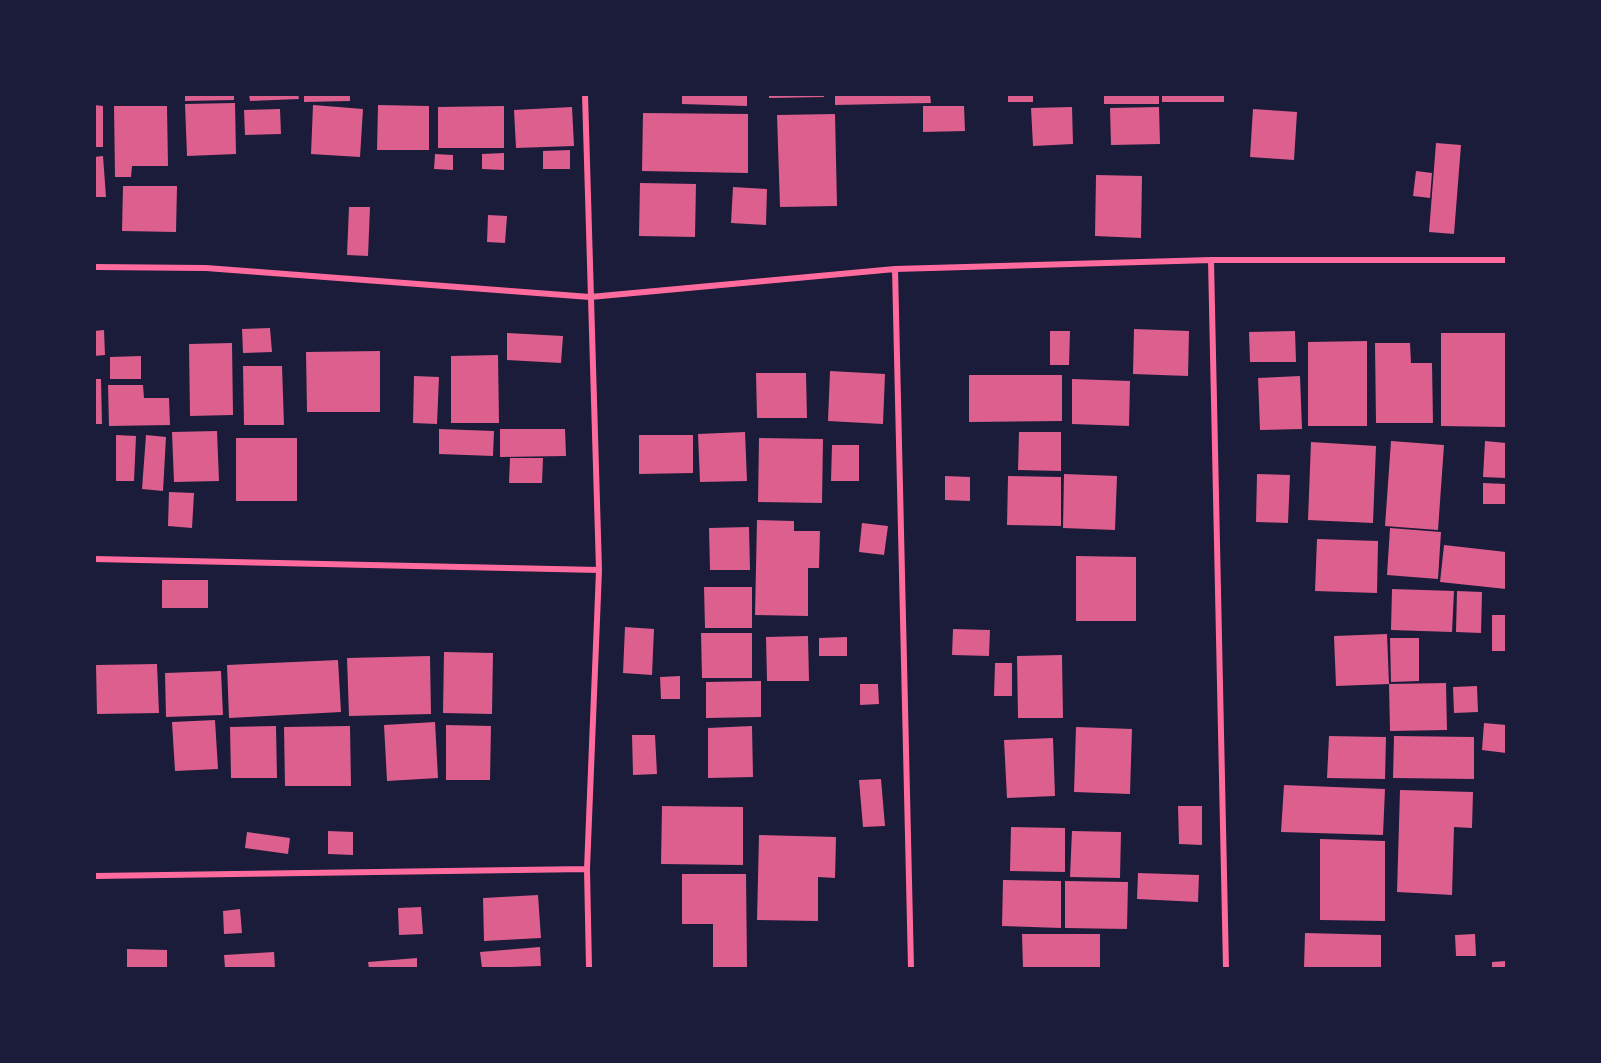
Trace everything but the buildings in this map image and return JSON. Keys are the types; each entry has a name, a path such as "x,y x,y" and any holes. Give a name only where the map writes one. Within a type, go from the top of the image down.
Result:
{"street":[{"path":"585,94 598,570 587,869 589,969"},
{"path":"94,267 206,268 590,297 895,270 1210,260 1506,260"},
{"path":"1210,260 1226,969"},
{"path":"895,270 911,969"},
{"path":"94,559 598,570"},
{"path":"94,876 587,869"}]}
